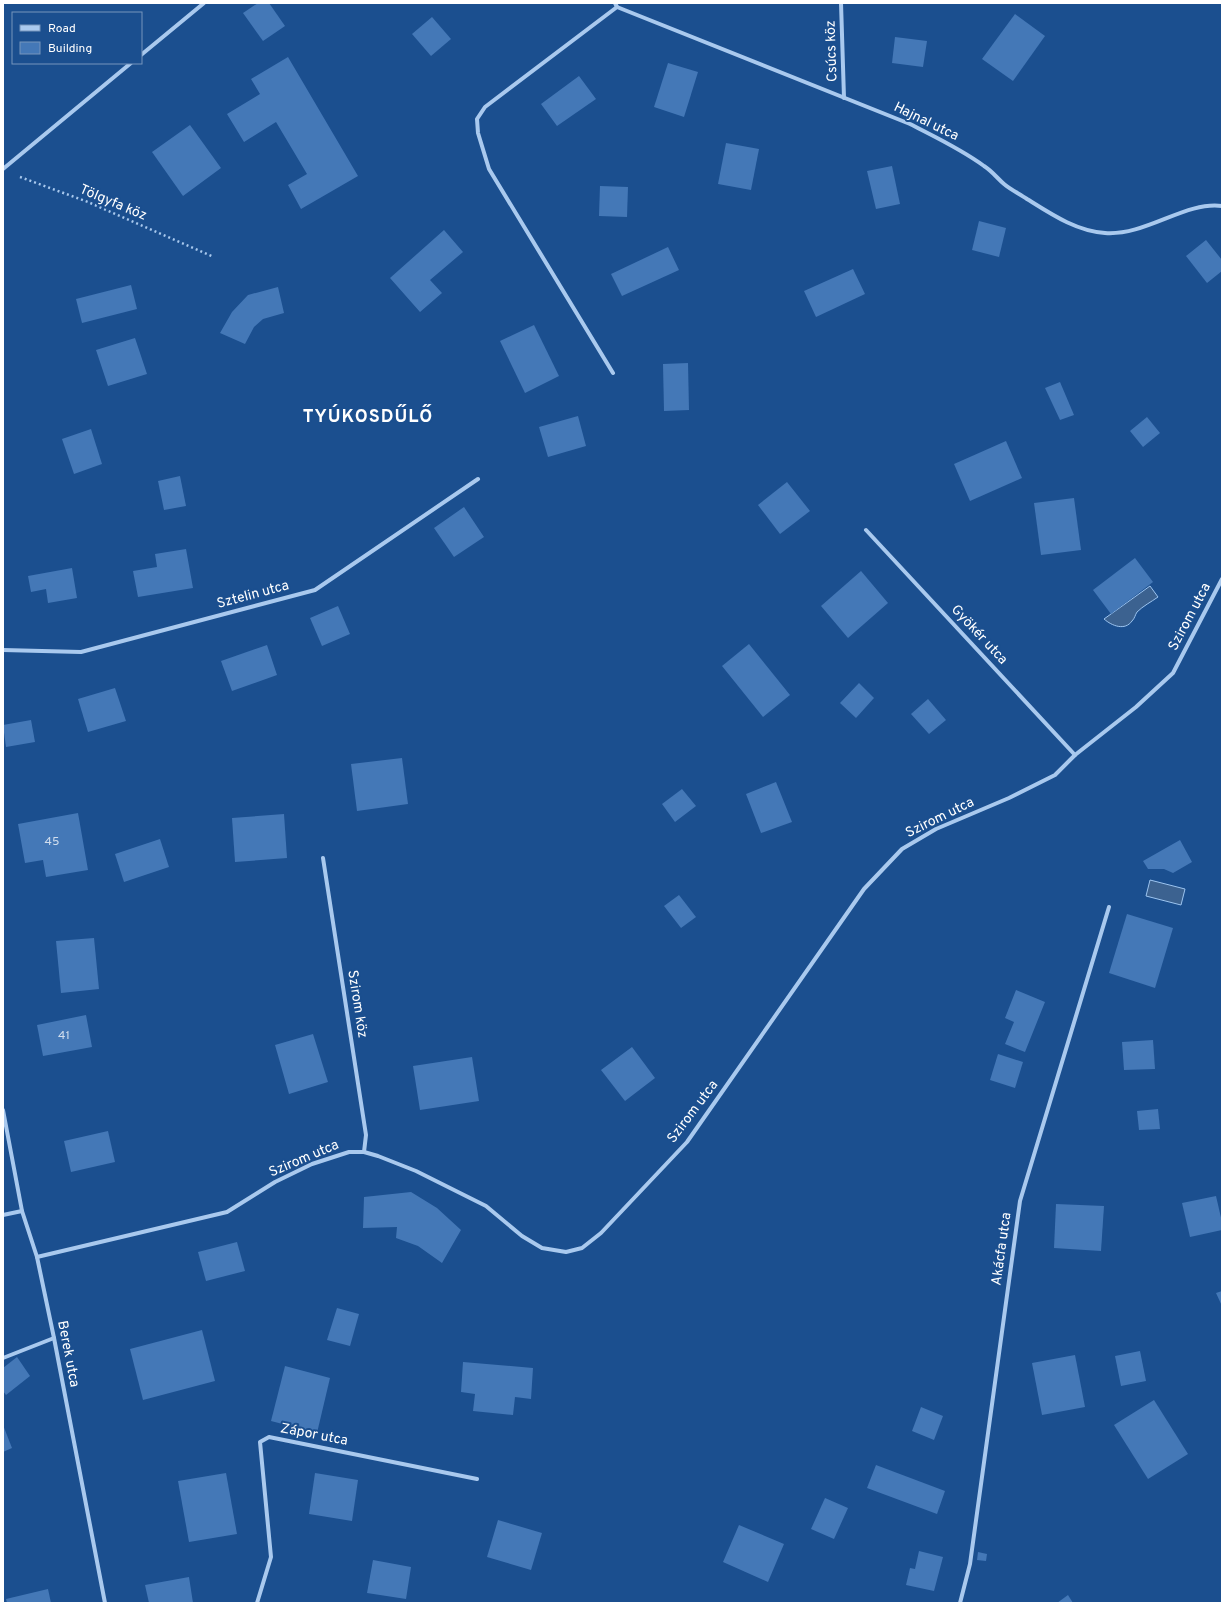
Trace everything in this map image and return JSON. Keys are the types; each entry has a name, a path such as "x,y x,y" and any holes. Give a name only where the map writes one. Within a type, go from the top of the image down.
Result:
{"street":[{"path":"142,54 204,3"},
{"name":"Csúcs köz","path":"841,3 844,98"},
{"path":"613,373 489,169 478,133 478,119 485,107 616,5"},
{"name":"Hajnal utca","path":"616,5 910,124 985,166 1005,185 1049,213 1080,228 1105,233 1128,231 1155,224 1211,204 1222,206"},
{"path":"3,169 130,64"},
{"name":"Sztelin utca","path":"3,650 80,652 315,590 478,479"},
{"name":"Gyökér utca","path":"866,530 1075,755"},
{"name":"Szirom utca","path":"37,1257 227,1212 275,1182 312,1164 349,1152 364,1152 416,1171 486,1206 522,1236 542,1248 566,1252 582,1248 601,1233 687,1142 864,889 902,849 936,829 1009,798 1055,775 1075,755 1136,706 1173,673 1222,579"},
{"name":"Szirom köz","path":"323,858 366,1135 364,1152"},
{"name":"Akácfa utca","path":"960,1603 970,1564 1020,1202 1109,907"},
{"name":"Berek utca","path":"3,1110 22,1211 37,1257 54,1338 105,1603"},
{"path":"3,1215 22,1211"},
{"path":"3,1358 54,1338"},
{"name":"Zápor utca","path":"257,1603 271,1557 260,1442 268,1437 477,1478"}],"path":[{"name":"Tölgyfa köz","path":"17,175 88,202 214,258"}],"water":[{"path":"1150,586 1158,597 1137,612 1134,619 1129,624 1122,627 1111,624 1104,619"},
{"path":"1150,880 1185,889 1181,905 1146,896"}],"building":[{"path":"258,3 269,3 285,26 263,41 243,13"},
{"path":"1015,14 1045,36 1013,81 982,59"},
{"path":"432,17 451,39 431,56 412,34"},
{"path":"895,37 927,41 923,67 892,63"},
{"path":"288,57 358,176 301,209 288,185 307,174 276,122 244,142 227,114 260,94 251,79"},
{"path":"668,63 698,72 684,117 654,107"},
{"path":"579,76 596,99 557,126 541,104"},
{"path":"190,125 221,168 183,196 152,152"},
{"path":"726,143 759,149 751,190 718,184"},
{"path":"892,166 900,204 876,209 867,171"},
{"path":"600,186 628,187 627,217 599,216"},
{"path":"979,221 1006,228 999,257 972,250"},
{"path":"444,230 463,252 430,280 442,293 420,312 390,278"},
{"path":"1206,240 1222,260 1222,271 1207,283 1186,256"},
{"path":"668,247 679,270 622,296 611,274"},
{"path":"853,269 865,294 816,317 804,291"},
{"path":"131,285 137,309 82,323 76,299"},
{"path":"278,287 284,313 263,319 254,327 245,344 220,333 232,312 248,295"},
{"path":"534,325 559,376 525,393 500,341"},
{"path":"135,338 147,374 108,386 96,350"},
{"path":"688,363 689,410 664,411 663,364"},
{"path":"1060,382 1074,415 1060,420 1045,388"},
{"path":"578,416 586,446 548,457 539,427"},
{"path":"1147,417 1160,433 1143,447 1130,431"},
{"path":"91,429 102,464 74,474 62,439"},
{"path":"1006,441 1022,478 970,501 954,464"},
{"path":"180,476 186,506 164,510 158,481"},
{"path":"787,482 810,511 780,534 758,505"},
{"path":"1074,498 1081,550 1041,555 1034,503"},
{"path":"464,507 484,537 454,557 434,528"},
{"path":"186,549 193,588 138,597 133,571 157,567 155,554"},
{"path":"1135,558 1153,582 1111,614 1093,590"},
{"path":"72,568 77,598 48,603 46,589 31,592 28,576"},
{"path":"861,571 888,603 848,638 821,606"},
{"path":"338,606 350,634 322,646 310,618"},
{"path":"749,644 790,695 763,717 722,666"},
{"path":"267,645 277,675 232,691 221,661"},
{"path":"859,683 874,698 856,718 840,703"},
{"path":"115,688 126,721 88,732 78,699"},
{"path":"928,699 946,720 929,734 911,714"},
{"path":"31,720 35,742 6,747 3,725"},
{"path":"402,758 408,804 357,811 351,764"},
{"path":"776,782 792,822 761,833 746,794"},
{"path":"682,789 696,806 675,822 662,804"},
{"path":"78,813 88,870 46,877 43,860 25,863 18,824"},
{"path":"284,814 287,858 235,862 232,818"},
{"path":"160,839 169,867 124,882 115,854"},
{"path":"1180,840 1192,862 1173,873 1164,869 1148,869 1143,861"},
{"path":"679,895 696,917 681,928 664,906"},
{"path":"1127,914 1173,928 1155,988 1109,973"},
{"path":"94,938 99,989 61,993 56,941"},
{"path":"1016,990 1045,1002 1025,1052 1005,1044 1014,1022 1005,1018"},
{"path":"86,1015 92,1047 43,1056 37,1025"},
{"path":"313,1034 328,1082 289,1094 275,1045"},
{"path":"1153,1040 1155,1069 1124,1070 1122,1042"},
{"path":"632,1047 655,1078 625,1101 601,1070"},
{"path":"998,1054 1023,1062 1015,1088 990,1080"},
{"path":"472,1057 479,1101 420,1110 413,1066"},
{"path":"1158,1109 1160,1129 1139,1130 1137,1111"},
{"path":"108,1131 115,1162 71,1172 64,1141"},
{"path":"411,1192 437,1208 461,1230 442,1263 418,1246 396,1238 397,1227 363,1228 364,1197"},
{"path":"1216,1196 1222,1222 1222,1230 1190,1237 1182,1203"},
{"path":"1056,1204 1104,1206 1101,1251 1054,1248"},
{"path":"237,1242 245,1271 206,1281 198,1252"},
{"path":"1222,1291 1222,1306 1216,1293"},
{"path":"337,1308 359,1314 350,1346 327,1340"},
{"path":"202,1330 215,1381 143,1400 130,1349"},
{"path":"1140,1351 1146,1381 1121,1386 1115,1356"},
{"path":"1075,1355 1085,1407 1042,1415 1032,1363"},
{"path":"17,1357 30,1376 6,1395 3,1391 3,1368"},
{"path":"463,1362 533,1368 531,1399 515,1397 513,1415 473,1411 475,1394 461,1392"},
{"path":"285,1366 330,1378 317,1433 271,1421"},
{"path":"1154,1400 1188,1454 1148,1479 1114,1425"},
{"path":"921,1407 943,1416 934,1440 912,1431"},
{"path":"3,1425 12,1448 3,1452"},
{"path":"876,1465 945,1491 937,1514 867,1488"},
{"path":"226,1473 237,1534 189,1542 178,1481"},
{"path":"315,1473 358,1480 352,1521 309,1514"},
{"path":"825,1498 848,1508 834,1539 811,1529"},
{"path":"498,1520 542,1533 531,1570 487,1557"},
{"path":"739,1525 784,1544 768,1582 723,1562"},
{"path":"919,1551 943,1557 934,1591 906,1585 910,1568 915,1569"},
{"path":"978,1552 987,1554 986,1561 977,1560"},
{"path":"373,1560 411,1567 406,1599 367,1593"},
{"path":"189,1577 193,1603 149,1603 145,1585"},
{"path":"48,1589 51,1603 7,1603 6,1599"},
{"path":"1068,1595 1073,1603 1057,1603"}],"district":[{"name":"TYÚKOSDŰLŐ","path":"368,417"}]}
